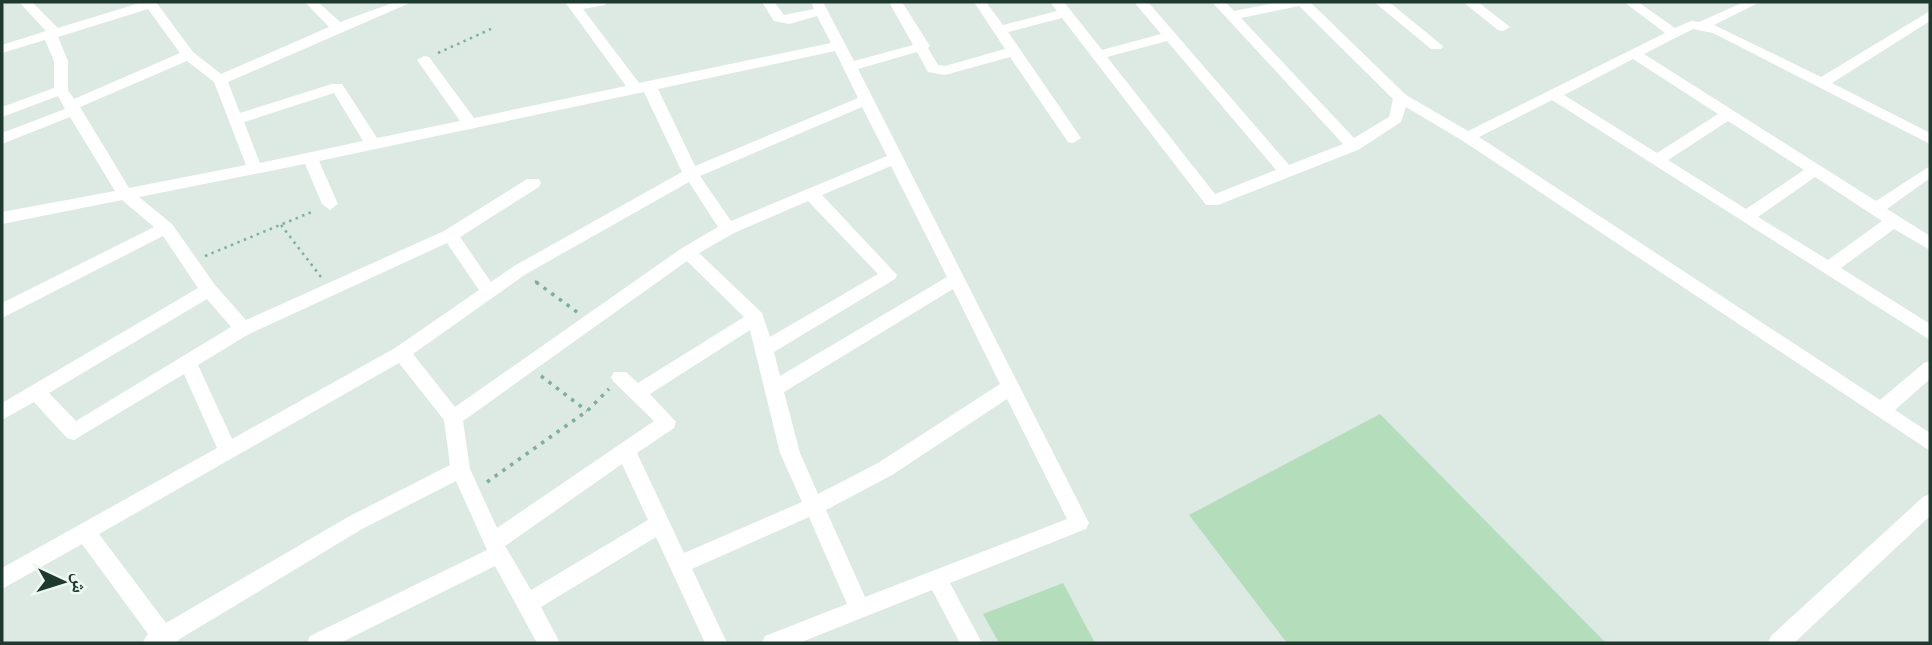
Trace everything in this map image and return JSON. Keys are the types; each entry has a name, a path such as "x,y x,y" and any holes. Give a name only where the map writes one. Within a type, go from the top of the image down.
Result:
{"street":[{"path":"28,5 46,2"},
{"path":"220,80 338,28 406,2"},
{"path":"573,4 600,2"},
{"path":"768,2 779,18 789,20 819,7 1079,523 859,607 773,643"},
{"path":"896,2 923,46 933,69 945,71 1014,51"},
{"path":"980,2 1073,138"},
{"path":"1140,2 1286,172"},
{"path":"1219,2 1353,146"},
{"path":"1232,16 1297,2"},
{"path":"1303,2 1401,98 1468,137 1930,443"},
{"path":"1381,2 1436,46"},
{"path":"1470,2 1503,27"},
{"path":"1630,2 1674,33"},
{"path":"1468,137 1674,33 1691,25 1704,25 1754,2"},
{"path":"2,49 150,3 188,55 220,80 256,169"},
{"path":"314,3 338,28"},
{"path":"573,4 643,88 691,174 728,229"},
{"path":"28,5 53,34 61,61 61,90 74,107 124,193 166,228 209,289 243,329"},
{"path":"1000,30 1062,7 1212,201 1353,146 1396,119 1401,98"},
{"path":"1822,83 1930,15"},
{"path":"1704,25 1930,139"},
{"path":"1099,55 1170,36"},
{"path":"2,218 256,169 839,46"},
{"path":"849,67 923,46"},
{"path":"1633,53 1930,244"},
{"path":"2,139 188,55"},
{"path":"424,60 469,122"},
{"path":"236,119 337,87 372,143"},
{"path":"2,112 61,90"},
{"path":"1551,93 1930,333"},
{"path":"2,579 401,353 520,270 691,174 866,100"},
{"path":"1657,160 1729,114"},
{"path":"309,156 330,204"},
{"path":"453,418 688,252 728,229 895,158"},
{"path":"1746,217 1815,170"},
{"path":"1876,209 1930,170"},
{"path":"36,392 74,432 243,329 450,235 533,183"},
{"path":"764,349 889,275 811,195"},
{"path":"1828,269 1894,221"},
{"path":"2,311 166,228"},
{"path":"450,235 489,292"},
{"path":"688,252 756,318 790,453 816,505 859,607"},
{"path":"774,388 956,279"},
{"path":"2,412 209,289"},
{"path":"636,393 756,318"},
{"path":"401,353 453,418 460,469 496,548 549,643"},
{"path":"188,362 228,452"},
{"path":"1882,410 1930,368"},
{"path":"318,643 496,548 667,422 620,377"},
{"path":"678,565 816,505 885,469 1010,387"},
{"path":"626,451 716,643"},
{"path":"86,533 162,641 355,523 460,469"},
{"path":"1779,643 1930,503"},
{"path":"527,604 660,524"},
{"path":"937,579 971,643"}],"path":[{"path":"424,60 491,29"},
{"path":"190,263 330,204"},
{"path":"281,225 331,289"},
{"path":"520,270 590,321"},
{"path":"527,365 587,411"},
{"path":"471,493 587,411 620,377"}],"green space":[{"path":"1380,414 1606,643 1287,643 1189,515"},
{"path":"1063,583 1095,643 999,643 983,614"}]}
